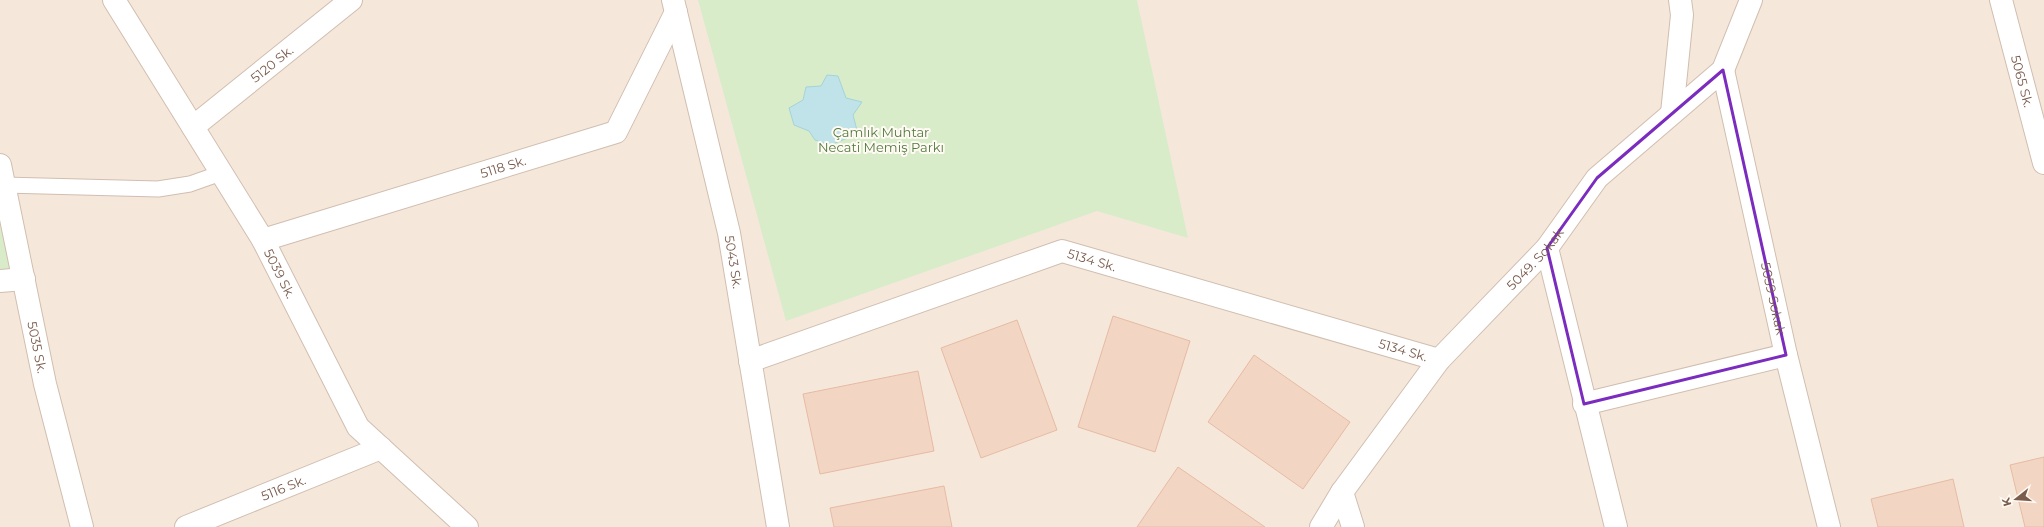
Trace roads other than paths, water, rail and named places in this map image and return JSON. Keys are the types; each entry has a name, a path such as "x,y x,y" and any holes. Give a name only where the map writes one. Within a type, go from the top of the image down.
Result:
{"street":[{"name":"5039 Sk.","path":"114,0 263,240 358,427 467,527"},
{"name":"5120 Sk.","path":"193,127 351,0"},
{"path":"1672,113 1682,15 1680,0"},
{"name":"5049. Sokak","path":"1321,527 1342,492 1439,360 1548,248 1597,178 1723,70 1751,0"},
{"name":"5065 Sk.","path":"2001,0 2044,163"},
{"name":"5118 Sk.","path":"263,240 616,132 674,6"},
{"name":"5043 Sk.","path":"674,6 729,233 778,527"},
{"name":"5059 Sokak","path":"1723,70 1786,355 1829,527"},
{"name":"5035 Sk.","path":"2,175 45,384 82,527"},
{"path":"1548,248 1584,404 1616,527"},
{"name":"5134 Sk.","path":"750,361 1062,251 1439,360"},
{"path":"0,281 24,279"},
{"path":"1584,404 1786,355"},
{"name":"5116 Sk.","path":"186,527 381,448"},
{"path":"1342,492 1353,527"}],"lane":[{"path":"2,175 158,189 190,184 222,173"}],"water":[{"path":"827,75 838,76 846,98 862,102 853,115 858,134 830,145 815,140 809,131 794,125 789,108 803,100 806,87 821,86"}],"park label":[{"name":"Çamlık Muhtar Necati Memiş Parkı","path":"881,140"}]}
